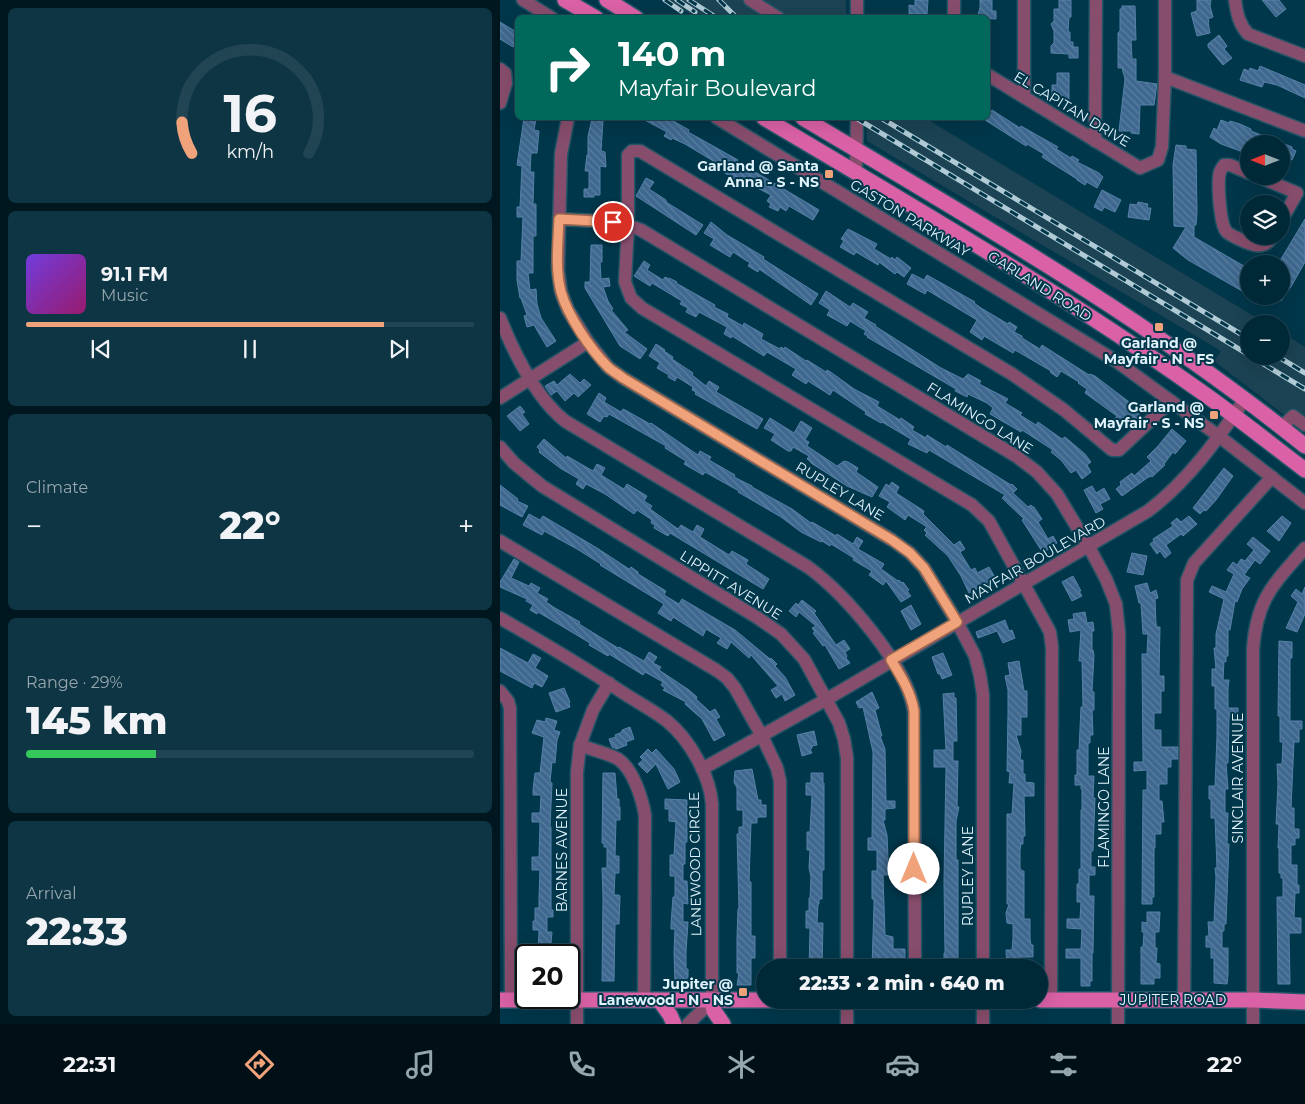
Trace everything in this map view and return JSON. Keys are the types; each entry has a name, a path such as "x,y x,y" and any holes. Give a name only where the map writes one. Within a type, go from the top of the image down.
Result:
{"main road":[{"path":"565,0 591,15"},
{"path":"614,8 629,15"},
{"name":"GARLAND ROAD","path":"767,120 1030,278 1194,386 1305,470"},
{"name":"GARLAND ROAD","path":"806,120 1040,261 1134,321 1246,399 1305,446"},
{"path":"1030,278 1040,261"},
{"path":"580,1000 756,1000"},
{"name":"JUPITER ROAD","path":"1048,1000 1254,1000 1305,1002"},
{"path":"660,1001 674,1024"},
{"path":"712,1001 714,1011 723,1024"}],"street":[{"path":"523,0 547,15"},
{"path":"858,0 858,15"},
{"path":"954,0 954,15"},
{"path":"1024,0 1024,97"},
{"path":"1095,141 1096,0"},
{"path":"1165,0 1165,77 1305,131"},
{"path":"1235,0 1237,14 1242,27 1248,34 1305,56"},
{"path":"759,2 775,15"},
{"path":"500,69 505,73 506,84 500,102"},
{"name":"EL CAPITAN DRIVE","path":"990,76 1140,168 1158,160 1161,154 1165,77"},
{"name":"RUPLEY LANE","path":"568,120 561,154 558,270 561,292 568,310 588,342 608,367 623,378 884,535 910,553 924,568 957,622 974,656 980,676 982,695 983,959"},
{"name":"GASTON PARKWAY","path":"720,120 1116,361 1220,437 1305,503"},
{"path":"856,173 857,120"},
{"path":"1047,959 1052,647 1050,632 989,521 972,505 642,308 631,298 625,282 628,224 628,155 632,151 640,151 1012,374 1064,410 1112,450 1119,450 1171,401"},
{"path":"1240,169 1230,165 1224,166 1219,179 1223,226 1228,233 1240,240"},
{"path":"1279,185 1301,194 1290,209"},
{"name":"FLAMINGO LANE","path":"559,219 628,224 641,230 1016,456 1037,472 1057,494 1106,579 1116,604 1120,634 1118,1024"},
{"path":"1250,245 1264,245"},
{"path":"500,318 520,362 552,411 565,421 822,578 872,631 891,660 904,682 912,700 914,711 915,959"},
{"path":"500,398 588,342"},
{"name":"MAYFAIR BOULEVARD","path":"702,769 1148,512 1166,498 1191,472 1220,437 1246,399"},
{"path":"1282,427 1293,416 1305,425"},
{"name":"LIPPITT AVENUE","path":"500,447 542,486 750,613 781,634 804,659 839,723 847,758 847,959"},
{"path":"1184,1000 1187,580 1194,564 1272,477"},
{"path":"500,541 727,678 736,688 762,736 777,768 780,781 780,959"},
{"name":"SINCLAIR AVENUE","path":"1253,1024 1253,649 1255,628 1262,603 1272,586 1305,548"},
{"name":"LANEWOOD CIRCLE","path":"500,618 610,683 667,721 687,745 702,769 711,793 712,804 712,1001"},
{"name":"BARNES AVENUE","path":"577,944 577,772 580,745 593,710 610,683"},
{"path":"500,691 508,701 510,708 506,1001"},
{"path":"580,745 619,760 634,779 643,803 645,815 644,1001"},
{"path":"688,1024 712,1001"},
{"name":"BARNES AVENUE","path":"577,1009 577,1024"},
{"path":"847,1009 847,1024"},
{"path":"983,1009 983,1024"}],"shaded area":[{"path":"668,0 846,0 846,15 692,15"},
{"path":"866,120 928,120 1252,315 1240,315 1240,365 1290,365 1290,338 1305,347 1305,431 1214,361 1221,351 867,141"}],"building":[{"path":"915,0 928,0 927,14 909,14 909,5 915,6"},
{"path":"980,0 992,0 992,11 996,11 996,19 990,19 990,15 978,15"},
{"path":"1059,0 1071,0 1071,17 1069,17 1068,32 1070,32 1070,42 1073,42 1073,47 1078,47 1078,58 1069,58 1069,54 1051,53 1051,46 1054,43 1054,31 1051,24 1054,21 1054,9 1059,9"},
{"path":"1197,0 1211,0 1210,6 1213,17 1208,19 1210,33 1197,36 1191,13 1197,11"},
{"path":"1262,0 1279,0 1286,9 1276,17"},
{"path":"1122,6 1135,6 1136,40 1131,40 1132,59 1136,59 1136,81 1157,84 1154,105 1140,105 1139,134 1131,133 1131,131 1119,131 1125,79 1122,68 1118,68 1118,33 1120,31 1120,9 1122,9"},
{"path":"500,22 515,31 515,44 513,47 500,39"},
{"path":"1219,35 1227,46 1224,49 1232,58 1223,65 1208,47 1208,44"},
{"path":"1260,66 1305,85 1305,98 1277,85 1264,82 1262,87 1240,80 1244,69 1249,71 1250,68 1258,71"},
{"path":"1057,73 1069,73 1069,100 1052,100 1052,85 1057,85"},
{"path":"992,110 1020,128 1021,126 1058,147 1056,149 1071,158 1072,156 1079,160 1077,162 1099,173 1103,177 1097,188 1087,182 1085,185 1042,157 1044,154 1027,144 1026,146 985,120 990,120"},
{"path":"524,120 536,120 534,130 539,131 537,153 531,153 530,172 534,172 533,204 536,204 536,236 533,236 533,273 528,273 530,290 536,289 537,304 541,318 556,341 547,347 534,325 527,327 524,316 527,315 520,298 517,280 517,261 521,261 523,217 517,217 517,207 520,207 522,166 517,165"},
{"path":"592,120 603,121 601,151 605,152 606,167 600,166 600,195 594,195 594,197 584,197 584,189 589,189 589,171 585,171 588,155 588,136"},
{"path":"645,120 672,120 689,130 688,132 738,160 735,165 751,174 752,172 757,173 819,210 813,220 789,206 786,211 780,207 778,211 769,207 771,204 767,201 771,195 723,172 725,168 685,144 664,136 667,132"},
{"path":"1221,120 1229,123 1230,121 1261,135 1240,135 1240,151 1221,144 1210,137 1214,128 1217,130"},
{"path":"1176,145 1196,150 1197,212 1194,237 1240,264 1240,290 1188,260 1173,248 1186,227 1174,226 1173,165"},
{"path":"1290,146 1296,151 1292,160 1290,159"},
{"path":"646,178 654,182 649,189 703,225 696,235 636,196"},
{"path":"1102,190 1121,200 1115,212 1104,207 1102,211 1094,207"},
{"path":"1138,202 1148,204 1147,208 1151,208 1149,220 1128,217 1130,204 1137,205"},
{"path":"1305,219 1305,262 1290,288 1290,255 1283,255"},
{"path":"711,222 727,235 764,257 763,259 818,294 811,305 759,269 758,272 748,266 750,263 733,252 730,257 710,245 714,239 704,233"},
{"path":"848,229 877,244 874,249 891,259 892,257 895,260 897,257 911,268 904,277 897,272 895,274 879,262 878,265 856,252 854,255 840,247 844,241 841,239"},
{"path":"591,245 602,245 601,279 609,278 610,286 603,287 613,309 611,310 628,330 624,332 647,349 640,359 620,346 585,288 585,282 590,282"},
{"path":"644,261 650,265 647,270 663,280 665,277 677,282 715,305 714,307 728,314 727,317 743,326 744,323 763,334 761,339 780,349 785,347 826,372 827,370 854,389 879,402 877,406 900,420 901,418 914,427 912,430 926,438 927,435 946,447 947,445 1012,484 1017,489 1013,493 1028,507 1031,505 1034,507 1042,519 1038,522 1048,539 1053,536 1057,543 1043,553 1022,520 1024,519 1002,498 1005,495 929,450 927,453 908,444 911,439 865,414 866,412 833,390 830,395 808,381 806,384 792,375 796,369 767,352 764,356 732,336 731,338 724,334 727,327 699,312 696,317 686,312 688,308 680,304 682,301 652,283 650,286 634,276"},
{"path":"912,274 924,280 927,275 975,302 981,308 1008,324 1009,322 1017,327 1014,332 1022,336 1022,338 1040,349 1042,345 1089,375 1095,376 1133,405 1131,409 1140,415 1130,429 1124,425 1118,432 1112,427 1117,416 1085,393 1087,389 1079,382 1061,371 1057,377 1051,371 1015,350 1013,353 984,336 982,340 970,332 977,320 927,290 925,294 907,284"},
{"path":"826,291 850,307 853,303 868,312 864,318 941,368 963,379 968,374 981,381 979,384 1008,399 1005,403 1022,413 1020,415 1036,425 1038,422 1062,439 1065,437 1085,454 1091,462 1087,465 1091,472 1082,479 1076,470 1071,473 1061,460 1051,452 1053,450 1022,430 1021,432 990,414 993,408 987,403 968,394 967,397 955,391 956,389 867,337 864,334 866,331 850,321 847,326 827,315 830,310 819,303"},
{"path":"656,344 673,357 672,359 693,373 692,375 706,386 709,381 719,387 716,392 763,419 757,429 695,394 696,392 692,390 693,387 677,377 675,381 657,368 660,363 649,356"},
{"path":"570,374 580,383 584,379 591,385 578,397 574,393 565,401 557,391 551,395 545,386 554,381 557,385"},
{"path":"599,393 606,398 604,402 621,412 623,409 651,423 698,455 700,451 711,457 709,460 735,475 734,477 792,509 811,523 836,536 837,534 853,544 857,537 863,541 858,549 884,564 881,569 898,581 903,582 911,596 901,602 886,581 883,585 869,575 872,571 853,560 854,558 831,544 830,546 801,532 781,517 705,472 703,475 684,464 686,461 665,448 666,446 609,414 607,417 604,416 600,422 587,414"},
{"path":"520,406 525,412 522,414 529,424 520,431 507,416"},
{"path":"770,418 794,433 801,421 812,428 805,440 809,442 807,446 837,466 844,461 858,468 856,472 878,487 872,497 847,486 811,463 807,459 809,456 793,447 791,451 788,451 771,440 775,434 764,428"},
{"path":"1172,429 1186,441 1175,454 1173,452 1165,465 1152,477 1147,478 1122,496 1116,489 1121,485 1120,482 1132,473 1134,476 1151,461 1147,457"},
{"path":"544,439 566,458 567,456 593,471 597,464 605,468 601,475 624,489 627,484 647,496 644,501 652,506 650,509 678,529 681,525 693,532 697,525 704,529 700,537 729,555 732,551 748,560 746,564 769,579 763,589 670,533 668,536 654,528 655,525 651,523 652,520 637,510 634,514 605,494 586,484 583,489 576,484 579,479 560,468 539,452 540,450 537,447"},
{"path":"1224,468 1233,476 1216,500 1206,511 1204,510 1200,514 1193,508"},
{"path":"892,482 899,487 896,493 924,511 923,514 954,545 960,541 965,549 960,552 971,570 975,568 977,573 989,567 996,579 969,593 948,556 925,535 927,533 924,530 927,527 908,515 905,520 887,507 890,502 879,496 886,484 889,486"},
{"path":"500,485 518,499 517,501 528,506 522,517 500,505"},
{"path":"1092,486 1096,493 1104,488 1110,499 1100,504 1103,509 1096,513 1084,490"},
{"path":"529,514 540,520 543,516 629,569 631,567 638,574 666,591 664,595 679,604 682,599 735,630 777,664 775,666 785,677 795,695 785,701 782,694 776,698 771,690 778,686 751,655 749,658 731,642 727,649 717,643 721,638 706,629 703,636 673,617 671,621 658,613 664,604 577,549 544,531 542,535 523,525"},
{"path":"1189,516 1197,524 1183,536 1181,534 1166,545 1171,553 1165,558 1160,551 1157,554 1150,544 1154,541 1153,539 1173,526 1171,523 1177,518 1181,522"},
{"path":"1282,516 1291,523 1279,541 1267,531"},
{"path":"1253,537 1270,551 1260,564 1255,560 1244,575 1250,578 1242,589 1237,602 1235,601 1230,630 1228,629 1228,656 1226,656 1226,662 1224,661 1223,680 1229,680 1228,708 1238,708 1238,717 1229,717 1228,763 1226,763 1228,789 1225,789 1225,813 1228,813 1227,844 1229,844 1226,924 1224,924 1224,931 1222,931 1222,948 1228,948 1227,984 1214,983 1214,958 1211,958 1211,947 1206,947 1206,936 1209,936 1208,922 1214,922 1215,868 1217,868 1215,818 1211,818 1211,799 1209,799 1209,786 1215,786 1217,736 1217,709 1215,709 1215,686 1212,686 1212,669 1216,669 1214,648 1216,648 1216,634 1224,599 1209,592 1212,586 1226,592 1234,574 1227,570 1233,562 1237,565 1241,559 1245,561 1254,550 1247,544"},
{"path":"1132,553 1147,556 1143,575 1127,572"},
{"path":"514,559 519,562 511,578 529,586 531,583 540,588 537,593 548,599 546,602 618,648 644,661 649,652 657,657 653,663 661,667 659,670 689,690 710,712 715,709 720,717 716,719 725,735 714,741 702,719 685,704 686,702 663,690 665,688 661,685 663,682 645,672 643,675 609,654 608,656 589,645 590,643 538,612 537,614 530,610 533,605 526,601 527,599 500,587 500,582"},
{"path":"1073,576 1082,596 1072,601 1062,582"},
{"path":"1147,583 1150,593 1156,590 1158,598 1155,599 1156,624 1157,627 1160,627 1159,676 1164,676 1164,691 1161,691 1161,713 1154,713 1154,730 1161,730 1161,747 1178,747 1178,759 1171,759 1171,767 1167,767 1167,784 1159,784 1159,801 1162,801 1164,822 1161,822 1161,834 1155,834 1154,897 1152,897 1152,904 1142,904 1143,790 1147,790 1147,770 1134,771 1134,762 1143,762 1142,654 1147,654 1148,634 1143,634 1141,603 1139,603 1135,586"},
{"path":"1305,587 1305,614 1297,632 1286,628 1298,602 1291,596 1296,589 1302,594"},
{"path":"802,600 816,611 814,613 836,645 844,640 850,649 845,652 846,658 850,663 839,669 825,645 823,646 813,633 815,632 812,628 816,626 799,612 796,617 789,611 796,603 798,605"},
{"path":"911,605 921,624 911,630 901,611"},
{"path":"1085,612 1087,623 1093,622 1094,631 1092,631 1092,650 1094,655 1092,692 1094,692 1094,710 1092,710 1093,735 1090,735 1090,743 1088,743 1088,776 1094,776 1093,798 1095,798 1091,867 1095,867 1095,875 1089,875 1089,896 1094,896 1092,981 1090,981 1090,986 1081,986 1081,958 1066,958 1066,949 1081,949 1082,929 1067,928 1067,919 1080,919 1081,902 1077,902 1077,884 1079,884 1079,869 1081,869 1082,789 1081,785 1075,785 1075,775 1077,775 1081,707 1083,707 1082,661 1079,661 1081,630 1070,632 1068,620 1074,619 1073,614"},
{"path":"1005,620 1009,631 1012,630 1015,638 1003,643 997,631 978,638 976,632"},
{"path":"1279,641 1292,642 1292,658 1290,658 1290,721 1302,721 1302,729 1299,729 1299,742 1294,742 1291,808 1294,808 1294,829 1299,829 1299,838 1295,838 1295,845 1291,845 1291,865 1297,865 1299,893 1295,893 1294,918 1301,918 1301,933 1289,933 1290,984 1278,984 1277,897 1283,897 1283,878 1281,878 1281,873 1279,873 1279,824 1276,824 1277,764 1282,764 1283,742 1280,742 1280,716 1278,716"},
{"path":"500,648 528,663 533,654 541,658 535,668 548,676 542,687 534,683 532,688 500,671"},
{"path":"943,653 952,675 942,679 940,674 938,674 932,657"},
{"path":"1019,661 1024,691 1027,691 1027,717 1021,717 1021,735 1016,735 1021,751 1020,760 1023,760 1025,782 1034,783 1034,796 1024,796 1025,836 1023,836 1023,844 1021,844 1020,850 1020,868 1024,871 1024,919 1030,919 1030,939 1031,945 1033,945 1033,957 1019,957 1019,959 1006,959 1006,950 1012,950 1013,939 1013,924 1007,923 1006,913 1009,904 1007,904 1007,814 1012,814 1014,783 1009,783 1010,772 1007,771 1008,690 1005,676 1010,675 1008,663"},
{"path":"564,688 570,702 570,707 556,712 549,693"},
{"path":"872,692 879,708 875,710 882,736 880,736 885,749 886,801 895,801 895,808 885,809 885,820 883,820 887,835 888,857 888,875 883,875 885,935 893,937 893,949 905,949 905,959 872,959 874,899 872,899 872,871 877,871 877,850 868,850 868,838 872,838 873,752 863,707 859,708 856,702"},
{"path":"954,693 954,698 956,698 957,741 953,741 953,761 958,761 957,807 959,807 956,821 956,860 958,860 958,959 944,959 946,767 934,767 934,750 946,750 943,694"},
{"path":"546,718 557,721 554,730 560,732 557,740 555,763 552,762 550,782 552,783 550,827 551,910 553,910 553,917 547,917 547,932 552,932 551,944 538,944 539,930 533,930 533,921 535,921 535,908 539,908 540,870 532,870 532,857 539,857 540,822 532,822 532,813 540,813 541,795 533,795 533,790 535,773 540,773 544,737 532,733 537,720 545,722"},
{"path":"630,727 634,739 626,742 627,745 617,749 612,747 609,739 616,737 615,735 622,732 622,730"},
{"path":"814,731 817,745 812,746 810,749 812,753 802,756 797,735"},
{"path":"648,749 652,753 656,749 674,769 680,782 668,789 656,764 647,773 638,764 643,760 640,757"},
{"path":"752,769 758,800 761,800 761,805 766,805 766,817 757,817 757,823 751,823 749,882 751,882 751,936 755,936 755,958 751,958 751,985 737,985 739,973 737,973 737,938 739,909 737,834 739,834 739,827 743,827 743,810 737,810 737,788 734,782 735,771"},
{"path":"603,773 615,773 617,799 619,799 620,807 620,820 616,820 615,856 619,856 619,873 615,873 614,895 620,896 619,924 615,924 614,981 602,981 602,868 607,868 607,847 604,847 604,843 602,843"},
{"path":"811,773 823,773 824,870 822,870 822,899 819,899 817,923 823,923 822,959 809,959 810,928 806,928 806,911 809,911 811,877 809,868 810,850 807,850 807,832 810,832 812,795 806,795 806,783 811,783"},
{"path":"665,799 687,800 687,842 685,842 685,864 683,864 683,881 687,881 688,904 683,903 683,922 688,922 686,969 688,969 688,978 686,978 686,983 675,983 675,929 671,929 671,924 673,897 675,897 675,876 670,876 670,855 674,855 676,822 669,821 669,809 665,809"},
{"path":"1147,912 1160,912 1159,932 1155,932 1155,948 1157,948 1156,963 1160,964 1160,978 1154,978 1154,984 1141,984 1141,947 1143,947 1144,932 1142,932 1142,922 1147,923"}],"railway":[{"path":"665,0 681,11"},
{"path":"677,0 695,12"},
{"path":"689,0 712,15"},
{"path":"719,0 734,15"},
{"path":"859,120 1240,350"},
{"path":"884,120 1240,334"},
{"path":"1290,364 1305,373"},
{"path":"1265,365 1305,389"}],"place":[{"name":"Garland @ Santa Anna - S - NS","path":"829,174"},
{"name":"Garland @ Mayfair - N - FS","path":"1159,327"},
{"name":"Garland @ Mayfair - S - NS","path":"1214,415"},
{"name":"Jupiter @ Lanewood - N - NS","path":"743,992"}],"route":[{"path":"613,222 559,219 558,270 561,292 568,310 588,342 608,367 623,378 892,540 910,553 924,568 957,622 891,660 904,682 912,700 914,711 914,869"}]}
